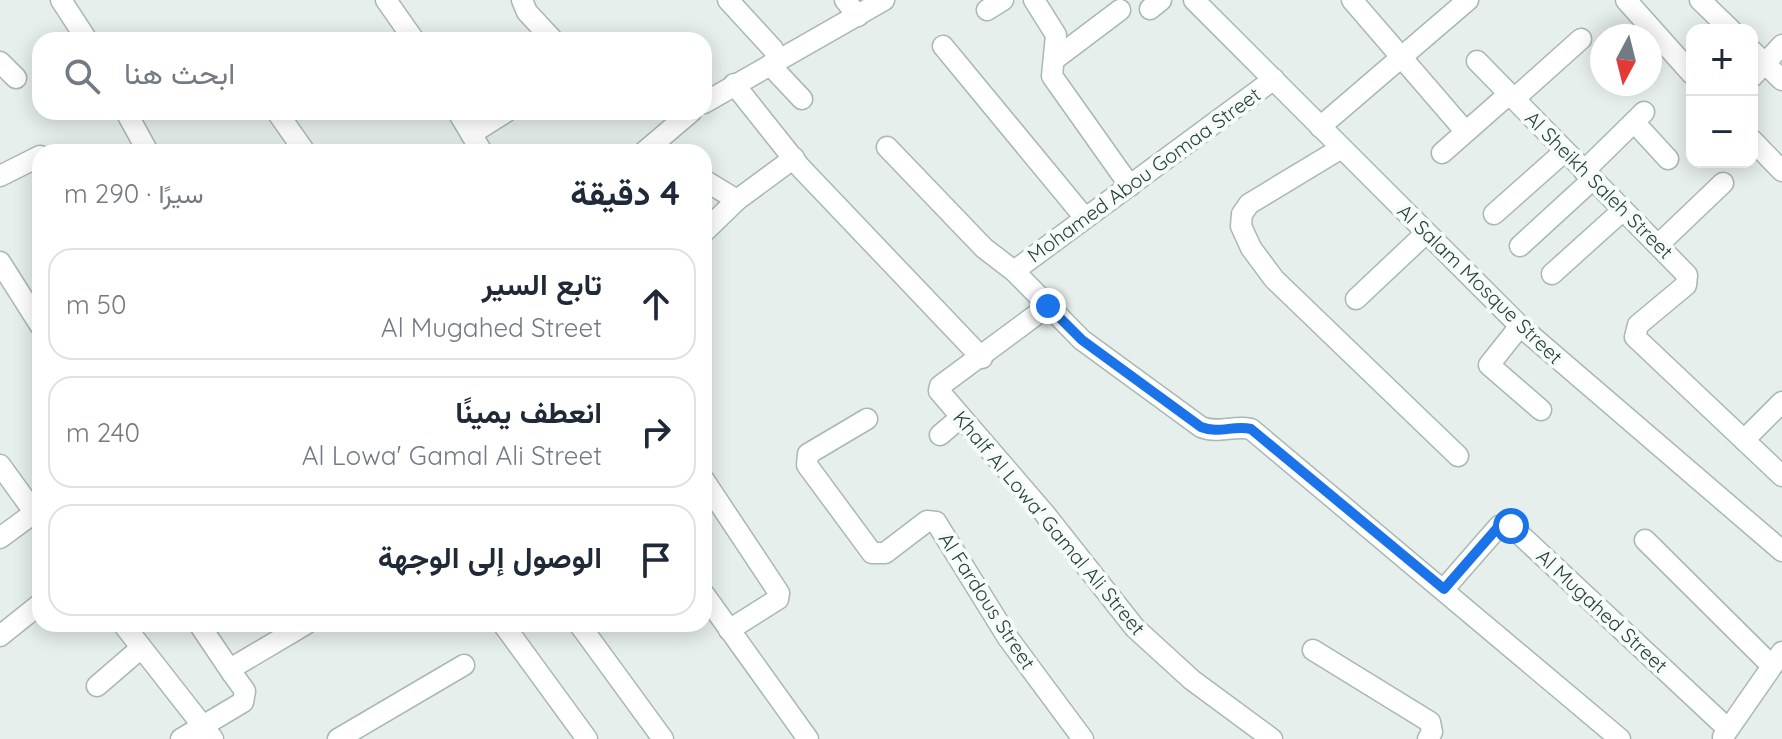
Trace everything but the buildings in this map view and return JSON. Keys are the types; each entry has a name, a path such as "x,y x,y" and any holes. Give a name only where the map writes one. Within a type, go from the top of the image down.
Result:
{"street":[{"path":"61,0 82,32"},
{"path":"386,0 408,32"},
{"path":"522,0 527,12 546,32"},
{"path":"728,0 802,99"},
{"path":"712,98 852,8 884,0"},
{"path":"1034,0 1056,35 1052,76 1130,186"},
{"name":"Al Salam Mosque Street","path":"1194,0 1520,326 1782,551"},
{"path":"1320,127 1468,0"},
{"path":"1626,0 1686,67"},
{"path":"1702,1 1725,24"},
{"path":"1357,2 1465,131"},
{"path":"1055,59 1120,10"},
{"path":"1442,153 1465,131 1581,39"},
{"path":"1758,63 1782,45"},
{"path":"943,46 1085,218"},
{"name":"Al Sheikh Saleh Street","path":"1477,61 1684,270 1688,280 1638,325 1635,337 1782,476"},
{"path":"0,62 16,78"},
{"path":"1758,65 1782,80"},
{"name":"Mohamed Abou Gomaa Street","path":"1014,271 1274,79"},
{"path":"734,84 794,158 982,358"},
{"path":"1520,246 1639,117 1668,159"},
{"path":"130,120 144,144"},
{"path":"283,120 299,144"},
{"path":"463,120 477,144"},
{"path":"471,134 493,120"},
{"path":"669,144 685,120"},
{"path":"1758,146 1782,171"},
{"path":"887,147 984,248 1014,271 1082,340 1201,427 1219,431 1236,427 1251,429 1620,739"},
{"path":"1340,149 1249,204 1242,214 1246,238 1274,279 1458,456"},
{"path":"1494,214 1565,151"},
{"path":"712,224 737,200 794,158"},
{"path":"0,176 32,160"},
{"path":"1658,245 1723,183"},
{"path":"712,185 737,200"},
{"path":"1552,274 1623,210"},
{"path":"1356,299 1425,234"},
{"path":"0,262 32,312"},
{"name":"Khalf Al Lowa' Gamal Ali Street","path":"1048,306 939,388 960,418 1045,514 1135,628 1192,680 1272,739"},
{"path":"1520,326 1489,365 1541,410"},
{"path":"1744,440 1782,402"},
{"path":"940,435 960,418"},
{"name":"Al Fardous Street","path":"867,419 808,454 807,465 872,553 885,553 927,521 936,522 1008,638 1083,739"},
{"path":"0,465 32,509"},
{"path":"712,492 779,593 778,599 729,630"},
{"path":"0,538 32,519"},
{"name":"Al Mugahed Street","path":"1444,589 1499,526 1511,526 1725,734"},
{"path":"1645,540 1777,658 1725,734"},
{"path":"712,606 808,739"},
{"path":"0,636 32,610"},
{"path":"129,632 207,732"},
{"path":"181,739 207,732 243,702 245,691 204,632"},
{"path":"232,673 235,666 292,632"},
{"path":"509,632 587,739"},
{"path":"585,632 663,739"},
{"path":"97,686 141,648"},
{"path":"1313,650 1430,722 1432,732 1428,739"},
{"path":"338,739 464,665"}],"route":[{"path":"1048,306 1082,340 1201,427 1210,431 1236,427 1251,429 1444,589 1499,526 1511,526"}]}
